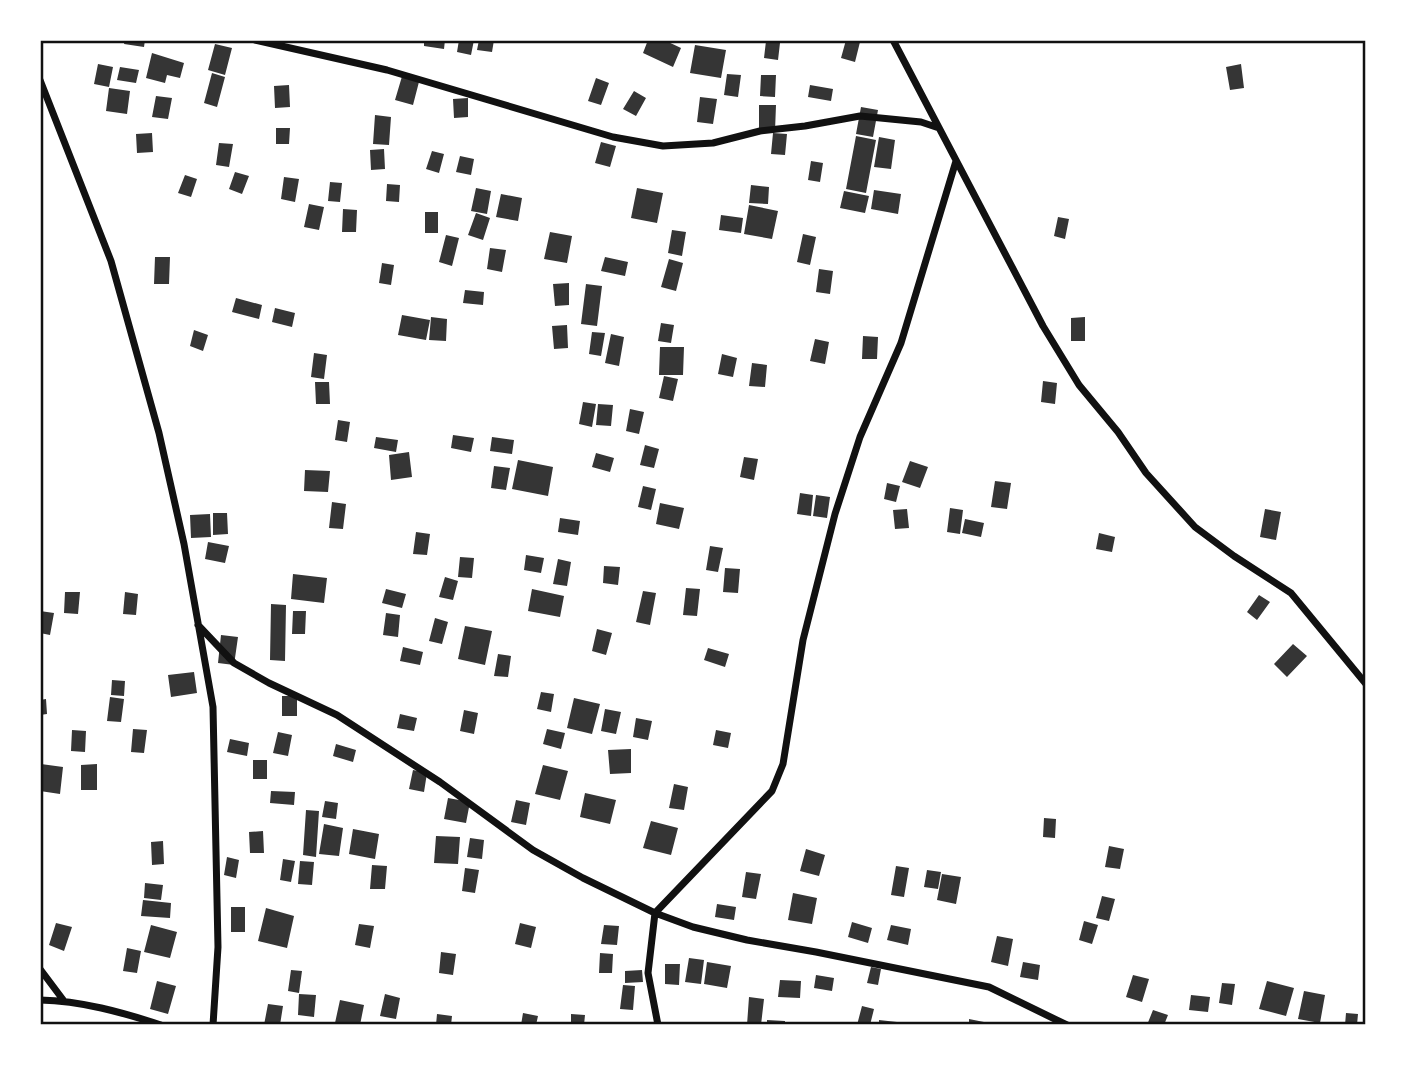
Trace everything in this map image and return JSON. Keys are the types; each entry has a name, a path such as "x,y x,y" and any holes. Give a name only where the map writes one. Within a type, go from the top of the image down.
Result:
{"street":[{"path":"255,40 387,70 613,137 663,146 713,143 760,131 860,116 921,122 939,128"},
{"path":"892,40 1043,326 1079,385 1118,432 1146,473 1195,527 1290,593 1366,684"},
{"path":"40,80 111,261 159,433 184,544 213,707 218,947 214,1025"},
{"path":"659,1025 648,973 655,913 772,791 776,782 783,764 803,640 835,514 860,438 901,343 956,161"},
{"path":"198,625 234,663 337,715 440,782 533,850 655,913 693,927 747,940 989,987 1067,1025"},
{"path":"40,970 64,1001"},
{"path":"40,1000 64,1001 127,1013 161,1025"}],"building":[{"path":"125,40 145,40 144,47 124,44"},
{"path":"424,40 445,40 444,49 424,46"},
{"path":"459,40 474,40 471,55 457,52"},
{"path":"479,40 494,40 492,52 477,50"},
{"path":"648,40 664,40 681,48 673,67 643,53"},
{"path":"846,40 860,42 855,62 841,58"},
{"path":"766,41 780,43 778,60 764,58"},
{"path":"215,44 232,48 225,75 208,70"},
{"path":"695,45 726,50 721,78 690,73"},
{"path":"152,53 184,63 180,78 167,75 165,83 146,78"},
{"path":"98,64 113,67 109,87 94,84"},
{"path":"1241,64 1244,88 1230,90 1226,67"},
{"path":"120,67 139,70 136,83 117,80"},
{"path":"212,73 225,77 217,107 204,103"},
{"path":"403,73 420,78 413,105 395,100"},
{"path":"727,74 741,75 738,97 724,95"},
{"path":"761,75 776,75 775,97 760,96"},
{"path":"596,78 609,83 601,105 588,101"},
{"path":"289,85 290,107 275,108 274,86"},
{"path":"810,85 833,89 831,101 808,97"},
{"path":"109,88 130,91 127,114 106,111"},
{"path":"634,91 646,98 636,116 623,109"},
{"path":"156,96 172,98 168,119 152,117"},
{"path":"700,97 717,99 713,124 697,122"},
{"path":"468,98 468,117 454,118 453,99"},
{"path":"759,105 776,105 775,131 759,130"},
{"path":"861,107 878,110 873,137 856,134"},
{"path":"375,115 391,117 389,145 373,144"},
{"path":"276,128 290,128 289,144 276,144"},
{"path":"152,133 153,152 137,153 136,134"},
{"path":"773,133 787,134 785,155 771,154"},
{"path":"856,136 876,140 866,193 846,189"},
{"path":"879,137 895,140 891,169 874,167"},
{"path":"601,142 616,146 610,167 595,163"},
{"path":"219,143 233,144 229,167 216,165"},
{"path":"384,149 385,169 371,170 370,150"},
{"path":"432,151 444,154 439,173 426,169"},
{"path":"460,156 474,159 471,175 456,172"},
{"path":"811,161 823,163 820,182 808,180"},
{"path":"235,172 249,176 242,194 229,189"},
{"path":"185,175 197,179 191,197 178,193"},
{"path":"284,177 299,179 295,202 281,199"},
{"path":"330,182 342,183 340,202 328,201"},
{"path":"387,184 400,185 399,202 386,201"},
{"path":"751,185 769,187 768,204 749,203"},
{"path":"476,188 491,191 487,214 471,211"},
{"path":"637,188 663,193 657,223 631,218"},
{"path":"874,190 901,194 898,214 871,209"},
{"path":"844,191 869,196 865,213 840,208"},
{"path":"501,194 522,198 518,221 496,217"},
{"path":"309,204 324,207 319,230 304,227"},
{"path":"749,205 778,211 772,239 744,234"},
{"path":"343,209 357,210 356,232 342,232"},
{"path":"425,212 438,212 438,233 425,233"},
{"path":"476,213 490,218 483,240 468,235"},
{"path":"721,215 743,218 741,233 719,230"},
{"path":"1058,217 1069,219 1065,239 1054,236"},
{"path":"672,230 686,232 682,256 668,253"},
{"path":"550,232 572,236 567,263 544,259"},
{"path":"803,234 816,237 810,265 797,262"},
{"path":"446,235 459,238 452,266 439,262"},
{"path":"490,248 506,250 502,272 487,269"},
{"path":"155,257 170,257 169,284 154,284"},
{"path":"605,257 628,262 625,276 601,271"},
{"path":"669,259 683,263 676,291 661,287"},
{"path":"382,263 394,265 391,285 379,283"},
{"path":"819,269 833,271 830,294 816,292"},
{"path":"569,283 569,305 555,306 553,284"},
{"path":"586,284 602,286 597,326 581,324"},
{"path":"465,290 484,292 483,305 463,303"},
{"path":"236,298 262,305 259,319 232,312"},
{"path":"275,308 295,313 292,327 272,322"},
{"path":"402,315 430,320 426,340 398,335"},
{"path":"431,317 447,319 446,341 429,340"},
{"path":"1085,317 1085,341 1071,341 1071,318"},
{"path":"661,323 674,325 671,343 658,341"},
{"path":"567,325 568,348 554,349 552,326"},
{"path":"194,330 208,335 203,351 190,346"},
{"path":"592,332 605,333 601,356 589,354"},
{"path":"611,334 624,337 619,366 605,363"},
{"path":"863,336 878,337 877,359 862,359"},
{"path":"815,339 829,342 825,364 810,361"},
{"path":"660,347 684,347 683,375 659,375"},
{"path":"314,353 327,355 324,379 311,377"},
{"path":"722,354 737,358 733,377 718,374"},
{"path":"752,363 767,365 765,387 749,386"},
{"path":"664,376 678,379 673,401 659,398"},
{"path":"1043,381 1057,383 1055,404 1041,402"},
{"path":"315,382 329,382 330,404 316,404"},
{"path":"583,402 596,404 592,427 579,424"},
{"path":"598,404 613,405 611,426 596,425"},
{"path":"630,409 644,412 639,434 626,431"},
{"path":"338,420 350,422 347,442 335,440"},
{"path":"453,435 474,438 471,452 451,448"},
{"path":"376,437 398,440 396,452 374,448"},
{"path":"492,437 514,440 512,454 490,451"},
{"path":"645,445 659,449 654,468 640,465"},
{"path":"409,452 412,477 391,480 389,455"},
{"path":"596,453 614,458 610,472 592,467"},
{"path":"744,457 758,459 754,480 740,477"},
{"path":"518,460 553,467 548,496 512,489"},
{"path":"910,461 928,467 920,488 902,482"},
{"path":"494,466 510,468 506,490 491,488"},
{"path":"305,470 330,471 328,492 304,491"},
{"path":"995,481 1011,483 1007,509 991,507"},
{"path":"887,483 900,486 896,502 884,499"},
{"path":"643,486 656,489 651,510 638,507"},
{"path":"800,493 813,495 811,516 797,514"},
{"path":"816,495 830,497 827,518 813,516"},
{"path":"332,502 346,504 343,529 329,528"},
{"path":"660,503 684,508 679,529 656,524"},
{"path":"950,508 963,510 960,534 947,532"},
{"path":"907,509 909,528 895,529 893,510"},
{"path":"1265,509 1281,512 1276,540 1260,537"},
{"path":"213,513 227,513 228,534 213,535"},
{"path":"210,514 211,537 191,538 190,515"},
{"path":"560,518 580,521 578,535 558,532"},
{"path":"965,519 984,523 981,537 962,533"},
{"path":"416,532 430,534 427,555 413,554"},
{"path":"1099,533 1115,537 1112,552 1096,549"},
{"path":"208,542 229,546 225,563 205,559"},
{"path":"710,546 723,548 718,572 706,570"},
{"path":"526,555 544,558 541,573 524,570"},
{"path":"460,557 474,558 472,578 458,577"},
{"path":"558,559 571,562 567,586 553,584"},
{"path":"604,566 620,567 618,585 603,583"},
{"path":"725,568 740,569 738,593 723,592"},
{"path":"293,574 327,578 324,603 291,599"},
{"path":"445,577 458,581 453,600 439,597"},
{"path":"686,588 700,589 697,616 683,615"},
{"path":"386,589 406,594 402,608 382,603"},
{"path":"532,589 564,596 560,617 528,611"},
{"path":"643,591 656,593 650,625 636,622"},
{"path":"65,592 80,592 78,614 64,613"},
{"path":"125,592 138,594 136,615 123,614"},
{"path":"1259,595 1270,602 1257,620 1247,612"},
{"path":"271,604 286,605 285,661 270,660"},
{"path":"40,611 54,613 50,635 40,633"},
{"path":"293,611 306,611 305,634 292,634"},
{"path":"386,613 400,615 398,637 383,635"},
{"path":"435,618 448,622 442,644 429,641"},
{"path":"465,626 492,631 485,665 458,659"},
{"path":"597,629 612,633 606,655 592,651"},
{"path":"221,635 238,637 234,665 218,663"},
{"path":"1293,644 1307,656 1287,677 1274,664"},
{"path":"403,647 423,652 420,665 400,661"},
{"path":"708,648 729,654 725,667 704,660"},
{"path":"498,654 511,656 508,677 494,676"},
{"path":"194,672 197,693 171,697 168,675"},
{"path":"112,680 125,681 124,696 111,695"},
{"path":"541,692 554,694 551,712 537,709"},
{"path":"282,696 297,696 297,716 282,716"},
{"path":"110,697 124,699 121,722 107,721"},
{"path":"574,698 600,704 592,734 567,728"},
{"path":"46,699 47,714 40,715 40,700"},
{"path":"605,709 621,712 616,734 601,731"},
{"path":"464,710 478,713 474,734 460,731"},
{"path":"400,714 417,718 414,731 397,728"},
{"path":"636,718 652,721 648,740 633,737"},
{"path":"133,729 147,730 144,753 131,752"},
{"path":"547,729 565,733 561,749 543,744"},
{"path":"72,730 86,731 85,752 71,751"},
{"path":"716,730 731,733 728,748 713,745"},
{"path":"278,732 292,735 288,756 273,753"},
{"path":"230,739 249,743 247,756 227,752"},
{"path":"336,744 356,750 353,762 333,756"},
{"path":"631,749 631,773 610,774 608,750"},
{"path":"253,760 267,760 267,779 253,779"},
{"path":"41,764 63,767 60,794 40,791"},
{"path":"97,764 97,790 81,790 81,765"},
{"path":"543,765 568,771 560,800 535,794"},
{"path":"413,770 427,773 424,792 409,789"},
{"path":"674,784 688,787 684,810 669,808"},
{"path":"271,791 295,792 294,805 270,803"},
{"path":"585,793 616,800 610,824 580,817"},
{"path":"448,798 470,802 466,823 444,819"},
{"path":"516,800 530,803 526,825 511,822"},
{"path":"325,801 338,803 336,819 322,817"},
{"path":"306,810 319,811 316,857 303,855"},
{"path":"1044,818 1056,819 1055,838 1043,837"},
{"path":"651,821 678,828 671,855 643,848"},
{"path":"324,824 343,828 339,856 319,854"},
{"path":"353,829 379,834 375,859 349,854"},
{"path":"263,831 264,853 250,853 249,832"},
{"path":"436,836 460,837 458,864 434,863"},
{"path":"470,838 484,840 482,859 467,857"},
{"path":"163,841 164,864 152,865 151,842"},
{"path":"1109,846 1124,849 1120,869 1105,867"},
{"path":"806,849 825,855 819,876 800,871"},
{"path":"227,857 239,860 236,878 224,875"},
{"path":"283,859 295,861 291,882 280,880"},
{"path":"300,861 314,862 312,885 298,884"},
{"path":"372,865 387,866 385,889 370,889"},
{"path":"896,866 909,868 904,897 891,895"},
{"path":"465,868 479,870 475,893 462,891"},
{"path":"927,870 941,872 938,889 924,887"},
{"path":"746,872 761,874 756,899 742,897"},
{"path":"942,874 961,877 956,904 937,900"},
{"path":"145,883 163,885 161,900 144,898"},
{"path":"793,893 817,898 812,924 788,920"},
{"path":"1102,896 1115,899 1109,921 1096,918"},
{"path":"143,900 171,903 170,918 141,916"},
{"path":"717,904 736,907 734,920 715,917"},
{"path":"231,907 245,907 245,932 231,932"},
{"path":"266,908 294,916 287,948 258,941"},
{"path":"1084,921 1098,925 1092,944 1079,940"},
{"path":"852,922 872,928 868,943 848,937"},
{"path":"56,923 72,927 64,951 49,945"},
{"path":"520,923 536,927 531,948 515,944"},
{"path":"359,924 374,926 370,948 355,945"},
{"path":"151,925 177,932 170,958 144,952"},
{"path":"604,925 619,926 617,945 601,944"},
{"path":"891,925 911,929 908,945 887,940"},
{"path":"997,936 1013,939 1008,966 991,962"},
{"path":"127,948 141,951 137,973 123,971"},
{"path":"441,952 456,954 453,975 439,973"},
{"path":"600,953 613,954 612,973 599,973"},
{"path":"689,958 704,960 701,984 685,982"},
{"path":"707,962 731,966 727,988 704,984"},
{"path":"1023,962 1040,965 1038,980 1020,977"},
{"path":"665,964 680,964 679,985 665,984"},
{"path":"871,967 881,969 878,985 867,983"},
{"path":"291,970 302,971 299,993 288,991"},
{"path":"642,970 643,982 625,983 625,971"},
{"path":"816,975 834,978 832,991 814,988"},
{"path":"1133,975 1149,979 1142,1002 1126,997"},
{"path":"780,980 801,981 800,998 778,997"},
{"path":"157,981 176,986 168,1014 150,1009"},
{"path":"1267,981 1294,988 1286,1016 1259,1009"},
{"path":"1222,983 1235,984 1232,1005 1219,1003"},
{"path":"623,985 635,986 633,1010 620,1009"},
{"path":"1304,991 1325,995 1320,1023 1298,1019"},
{"path":"299,994 316,995 314,1017 298,1015"},
{"path":"385,994 400,998 396,1019 380,1016"},
{"path":"1191,995 1210,997 1208,1012 1189,1010"},
{"path":"749,997 764,999 761,1025 747,1025"},
{"path":"340,1000 364,1005 360,1025 335,1023"},
{"path":"268,1004 283,1006 280,1025 264,1025"},
{"path":"862,1006 874,1009 870,1025 857,1025"},
{"path":"1153,1010 1168,1015 1164,1025 1147,1025"},
{"path":"523,1013 538,1016 536,1025 521,1025"},
{"path":"1346,1013 1358,1014 1357,1025 1345,1025"},
{"path":"437,1014 452,1016 451,1025 436,1025"},
{"path":"571,1014 585,1015 584,1025 571,1025"},
{"path":"969,1019 984,1022 984,1025 969,1025"},
{"path":"767,1020 785,1021 785,1025 767,1025"},
{"path":"879,1020 897,1022 897,1025 879,1025"}]}
